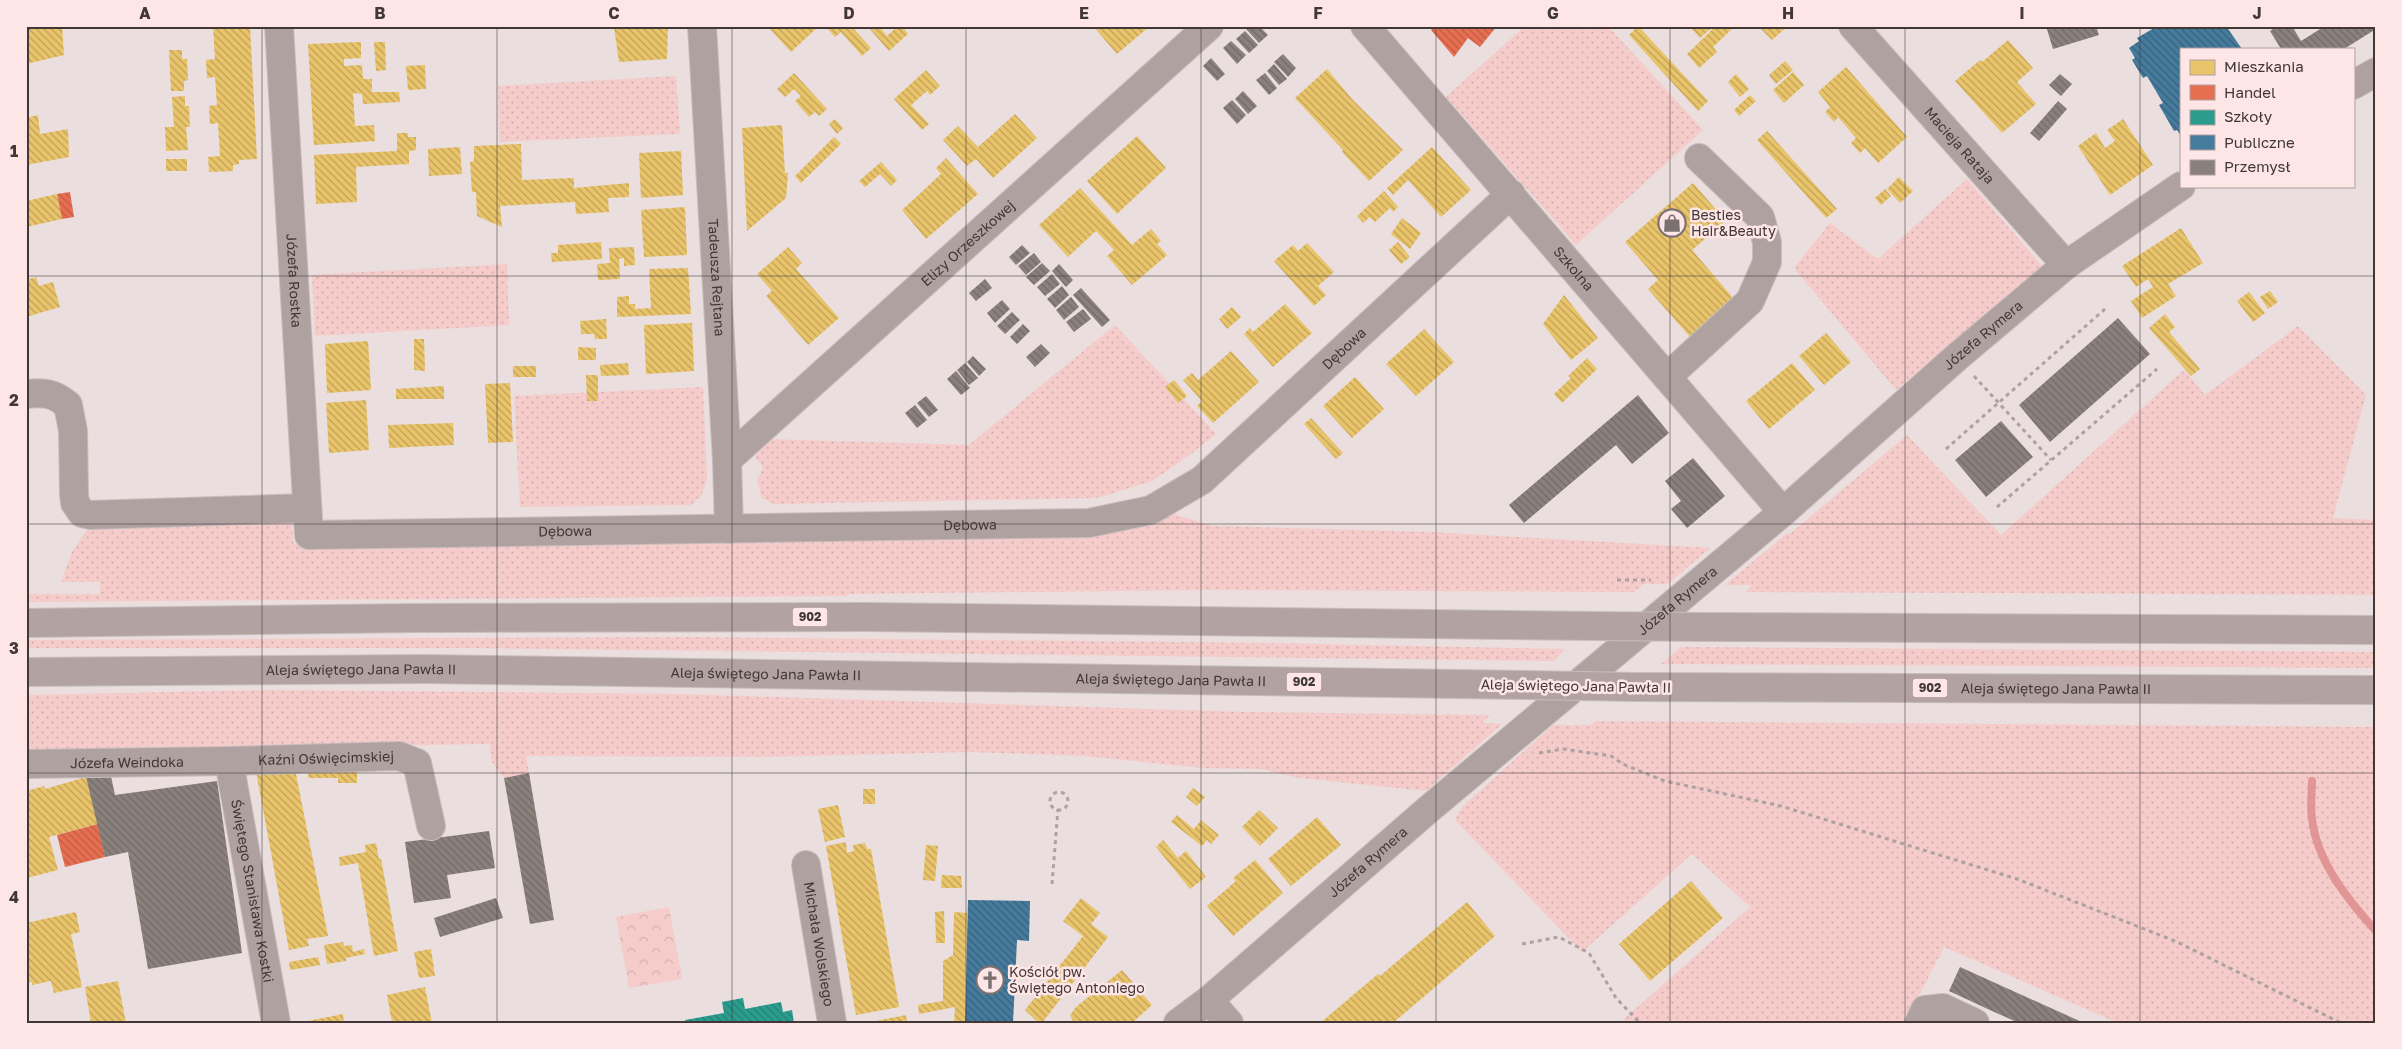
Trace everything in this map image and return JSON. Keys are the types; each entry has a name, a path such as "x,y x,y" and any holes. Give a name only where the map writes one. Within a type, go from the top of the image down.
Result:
{"main road":[{"path":"2258,628 2376,611"},
{"name":"902","path":"26,623 415,618 867,617 1704,627 2376,630"},
{"name":"Aleja świętego Jana Pawła II","path":"26,672 424,669 1635,687 2376,690"}],"street":[{"name":"Józefa Rostka","path":"279,26 309,535"},
{"name":"Elizy Orzeszkowej","path":"727,460 1209,26"},
{"name":"Szkolna","path":"1365,26 1783,512"},
{"name":"Macieja Rataja","path":"1855,27 2066,265"},
{"name":"Tadeusza Rejtana","path":"704,28 729,529"},
{"path":"2354,84 2376,72"},
{"path":"1668,377 1750,302 1767,262 1767,242 1760,217 1699,158"},
{"name":"Józefa Rymera","path":"1178,1023 1209,1000 1423,815 1783,512 1957,357 2066,265 2180,187"},
{"name":"Dębowa","path":"309,535 1089,522 1151,510 1202,480 1511,194"},
{"path":"26,394 40,392 53,394 68,405 73,431 75,503 82,513 90,516 307,508"},
{"name":"Kaźni Oświęcimskiej","path":"229,761 399,756 417,763 431,826"},
{"name":"Józefa Weindoka","path":"26,764 229,761"},
{"name":"Świętego Stanisława Kostki","path":"229,761 276,1023"},
{"name":"Michała Wolskiego","path":"806,865 832,1023"},
{"path":"1209,1000 1229,1023"},
{"path":"1919,1023 1925,1010 1943,1008 1975,1023"}],"path":[{"path":"1946,449 2105,309"},
{"path":"1957,357 2051,460"},
{"path":"1997,507 2157,369"},
{"path":"1618,580 1652,580"},
{"path":"1533,753 1563,749 1611,756 1623,764 1665,781 1781,806 2017,879 2175,941 2340,1023"},
{"path":"1060,792 1064,794 1067,802 1066,806 1058,809 1054,808 1050,800 1052,796 1060,792"},
{"path":"1052,884 1058,809"},
{"path":"1522,944 1559,938 1589,953 1616,998 1640,1023"}],"green space":[{"path":"1525,26 1608,26 1703,130 1576,245 1446,97"},
{"path":"676,76 680,134 499,142 498,86"},
{"path":"1967,179 2042,266 1896,390 1794,268 1830,223 1878,259"},
{"path":"507,264 509,325 315,336 312,275"},
{"path":"1115,325 1216,434 1152,481 1097,498 774,504 762,498 757,481 763,467 755,457 768,439 969,445"},
{"path":"2298,326 2366,395 2333,518 2376,520 2376,595 1745,592 1752,585 1725,585 1786,534 1791,533 1907,435 2001,535 2184,370 2205,395"},
{"path":"703,387 707,480 701,496 691,505 520,507 514,396"},
{"path":"1170,513 1213,526 1432,532 1710,548 1668,584 1643,584 1634,592 1209,590 848,594 847,596 26,602 26,594 100,594 100,582 61,582 72,552 91,524 291,518 294,544 1103,534 1137,528"},
{"path":"695,637 1266,643 1565,649 1554,661 471,648 26,648 26,640"},
{"path":"1681,647 2376,652 2376,668 1661,664"},
{"path":"268,690 681,694 1248,712 1490,715 1482,723 1502,724 1426,791 1299,778 1261,769 1203,768 1084,756 971,752 765,757 526,756 529,773 504,778 492,762 490,744 26,752 26,695"},
{"path":"1596,721 2376,727 2376,1023 2118,1023 1944,947 1905,1023 1623,1023 1622,1021 1750,907 1692,854 1582,952 1455,820 1462,807 1553,725 1591,725"},
{"path":"669,907 682,979 629,988 616,917"}],"building: Mieszkania":[{"path":"26,26 62,26 64,55 26,64"},
{"path":"213,26 250,26 257,159 239,160 239,164 233,165 233,171 209,172 208,157 220,156 218,123 210,124 209,106 217,105 215,77 207,78 206,60 215,59"},
{"path":"668,26 667,59 619,62 614,27"},
{"path":"767,26 819,26 791,52"},
{"path":"829,26 851,26 871,48 862,56 841,32 835,37 827,28"},
{"path":"867,26 879,26 887,36 898,26 902,26 908,34 889,51"},
{"path":"1093,26 1150,26 1117,54"},
{"path":"1638,26 1708,101 1698,111 1629,35"},
{"path":"1689,26 1714,26 1700,38"},
{"path":"1716,26 1733,28 1713,47 1717,52 1699,68 1687,54"},
{"path":"1758,26 1788,26 1772,40"},
{"path":"2008,40 2033,68 2017,82 2036,104 2002,133 1955,81"},
{"path":"361,42 361,58 344,59 344,66 362,65 363,79 372,79 372,92 399,92 400,102 363,104 362,94 353,93 355,126 374,125 375,141 314,145 308,44"},
{"path":"374,42 385,42 386,70 376,71"},
{"path":"169,50 182,50 182,59 187,59 188,80 184,81 184,91 171,91"},
{"path":"1785,61 1793,70 1776,84 1769,75"},
{"path":"425,65 426,89 408,90 406,66"},
{"path":"1846,67 1907,137 1878,163 1865,148 1860,153 1851,143 1856,138 1838,117 1834,122 1825,112 1830,107 1818,92"},
{"path":"1327,69 1352,99 1403,150 1369,181 1295,98"},
{"path":"926,70 940,86 930,95 927,91 911,105 929,124 922,130 894,99"},
{"path":"1793,72 1804,85 1784,103 1773,90"},
{"path":"794,73 827,109 819,116 815,112 809,117 795,101 801,96 794,89 785,97 777,89"},
{"path":"1736,74 1749,89 1740,97 1728,82"},
{"path":"1750,95 1756,101 1739,116 1734,110"},
{"path":"185,96 185,106 189,106 190,127 186,127 188,150 166,151 165,127 174,127 172,97"},
{"path":"1015,114 1037,138 993,178 976,159 967,166 943,140 958,126 978,147"},
{"path":"38,115 40,134 68,129 69,157 26,165 26,118"},
{"path":"835,119 843,128 837,134 829,124"},
{"path":"2123,119 2153,165 2110,195 2078,146 2096,133 2105,148 2115,141 2107,130"},
{"path":"782,125 785,173 788,173 786,198 747,231 742,128"},
{"path":"1767,131 1837,209 1826,218 1757,140"},
{"path":"397,133 408,133 408,137 416,137 416,150 409,151 409,164 356,167 357,202 316,204 314,155 397,151"},
{"path":"1137,136 1166,168 1117,214 1087,181"},
{"path":"834,137 841,144 801,183 795,176"},
{"path":"521,144 522,180 574,178 574,188 629,183 629,197 608,198 609,212 576,214 575,202 500,206 502,227 477,216 476,192 472,192 470,162 474,161 474,146"},
{"path":"460,147 462,174 429,176 428,149"},
{"path":"1432,147 1471,190 1441,217 1408,180 1393,195 1387,188"},
{"path":"681,151 683,195 641,198 639,153"},
{"path":"946,158 978,194 926,239 902,210 941,174 936,168"},
{"path":"166,159 187,159 187,171 166,171"},
{"path":"881,162 897,180 891,186 880,174 865,187 859,181"},
{"path":"1899,177 1913,191 1900,203 1887,189"},
{"path":"1693,183 1726,221 1692,250 1734,299 1690,337 1648,289 1658,280 1625,242"},
{"path":"1080,188 1132,245 1151,229 1161,241 1157,244 1167,255 1132,285 1107,256 1114,250 1096,231 1068,257 1039,225"},
{"path":"1885,189 1891,196 1881,205 1875,198"},
{"path":"1384,191 1398,207 1393,212 1390,208 1375,222 1370,217 1363,223 1357,216"},
{"path":"57,194 62,219 26,227 26,201"},
{"path":"685,207 687,255 644,257 641,210"},
{"path":"1402,218 1421,233 1410,249 1391,234"},
{"path":"2181,228 2203,263 2168,284 2176,296 2142,318 2131,301 2153,287 2148,279 2136,287 2122,266"},
{"path":"601,242 602,259 552,262 551,253 558,253 558,245"},
{"path":"1398,242 1410,257 1401,264 1389,250"},
{"path":"1307,243 1334,272 1318,286 1326,295 1314,306 1274,261 1293,245 1298,251"},
{"path":"634,247 635,265 624,266 624,258 619,259 620,279 598,280 597,264 610,263 609,248"},
{"path":"788,247 802,263 796,269 839,318 808,345 766,296 772,291 757,274"},
{"path":"688,268 691,314 617,317 617,297 629,296 629,304 635,304 635,309 651,308 649,269"},
{"path":"36,277 39,286 53,282 60,307 26,317 26,280"},
{"path":"2270,291 2278,302 2268,309 2260,297"},
{"path":"2249,292 2265,313 2253,322 2237,301"},
{"path":"1564,295 1598,338 1571,360 1543,324"},
{"path":"1285,304 1312,333 1273,367 1244,334 1250,328 1253,332"},
{"path":"1232,307 1241,317 1227,329 1219,319"},
{"path":"2165,314 2175,327 2169,332 2200,369 2191,376 2149,328"},
{"path":"606,319 607,339 595,339 594,334 581,334 580,321"},
{"path":"692,323 694,371 646,374 644,325"},
{"path":"1424,329 1454,362 1416,396 1386,364"},
{"path":"1826,333 1851,362 1824,385 1799,356"},
{"path":"414,339 424,339 425,371 414,370"},
{"path":"368,341 371,390 327,393 325,344"},
{"path":"578,347 596,348 596,360 578,360"},
{"path":"1231,351 1259,382 1213,423 1197,406 1202,401 1183,380 1192,373 1198,380"},
{"path":"1587,358 1597,369 1562,403 1554,394 1571,378 1568,376"},
{"path":"628,363 629,375 601,376 600,365"},
{"path":"1792,363 1815,390 1769,429 1746,401"},
{"path":"513,366 536,366 536,377 513,377"},
{"path":"586,375 598,375 598,401 587,401"},
{"path":"1355,377 1384,409 1352,438 1323,406"},
{"path":"1174,380 1187,396 1178,403 1165,387"},
{"path":"510,383 513,442 488,443 485,384"},
{"path":"444,386 444,399 396,399 396,389"},
{"path":"366,400 369,450 329,453 326,403"},
{"path":"1311,418 1343,453 1336,459 1304,424"},
{"path":"453,423 454,445 389,448 388,425"},
{"path":"294,764 328,936 307,939 309,946 289,950 255,766"},
{"path":"309,764 357,765 357,783 338,783 338,778 308,778"},
{"path":"86,777 98,824 49,837 58,870 27,878 29,887 26,887 26,791 44,786 45,789"},
{"path":"1193,788 1205,797 1197,806 1186,797"},
{"path":"863,789 875,789 875,804 863,804"},
{"path":"838,805 845,837 825,842 818,809"},
{"path":"1259,810 1278,828 1260,846 1242,827"},
{"path":"1177,815 1194,829 1201,820 1219,835 1211,844 1207,840 1202,846 1171,822"},
{"path":"1317,817 1341,845 1291,886 1268,859"},
{"path":"1163,840 1178,858 1186,851 1206,877 1190,889 1156,847"},
{"path":"846,842 847,853 854,851 853,845 865,843 867,849 871,849 899,1007 856,1015 826,846"},
{"path":"376,843 379,859 381,859 398,951 374,956 358,863 340,866 339,857 366,852 365,845"},
{"path":"926,845 938,846 935,881 923,880"},
{"path":"1255,860 1283,893 1233,936 1207,906 1236,881 1233,878"},
{"path":"942,875 961,876 962,888 941,888"},
{"path":"1691,881 1723,918 1650,981 1619,944"},
{"path":"1081,898 1100,913 1091,924 1108,937 1042,1023 1039,1023 1025,1010 1083,936 1063,921"},
{"path":"1467,902 1495,936 1393,1023 1320,1023 1378,974 1380,976"},
{"path":"944,911 945,943 936,943 935,912"},
{"path":"76,912 80,932 71,934 82,987 54,993 51,981 32,985 32,982 27,982 26,923"},
{"path":"954,912 967,913 965,1023 954,1023 955,1007 919,1014 918,1005 943,1001 943,961 953,955"},
{"path":"343,942 344,946 352,945 353,952 364,949 365,954 346,958 346,961 327,964 324,945"},
{"path":"431,949 435,976 419,978 414,952"},
{"path":"318,957 320,965 290,970 289,962"},
{"path":"1122,970 1152,1005 1132,1023 1074,1023 1070,1015 1076,1007"},
{"path":"118,981 126,1023 91,1023 85,987"},
{"path":"425,987 432,1023 392,1023 387,995"},
{"path":"343,1014 344,1023 303,1023 303,1022"},
{"path":"906,1015 907,1023 871,1023 871,1022"}],"building: Handel":[{"path":"1435,26 1497,26 1480,47 1468,38 1454,57 1431,30"},
{"path":"70,192 74,217 62,219 57,194"},
{"path":"98,824 105,857 65,867 57,835"}],"building: Szkoły":[{"path":"743,998 745,1009 781,1002 783,1012 792,1010 794,1023 686,1023 685,1020 724,1013 722,1002"}],"building: Publiczne":[{"path":"2153,26 2226,26 2241,48 2180,48 2180,134 2177,130 2174,131 2159,105 2163,103 2147,76 2143,78 2132,60 2135,58 2129,48 2139,41 2137,38 2154,28"},
{"name":"Kościół pw. Świętego Antoniego","path":"968,900 1030,901 1029,941 1017,940 1013,1023 965,1023"}],"building: Przemysł":[{"path":"1249,26 1259,26 1268,35 1259,43 1246,29"},
{"path":"2046,26 2096,26 2099,35 2053,49"},
{"path":"2278,26 2292,26 2301,41 2325,26 2376,26 2376,29 2346,48 2280,48 2270,31"},
{"path":"1245,31 1258,45 1249,53 1236,39"},
{"path":"1231,41 1246,55 1237,64 1223,48"},
{"path":"1283,54 1296,68 1288,77 1274,62"},
{"path":"1211,58 1225,74 1217,81 1203,66"},
{"path":"1274,64 1287,79 1279,85 1267,71"},
{"path":"1265,73 1277,88 1269,95 1256,80"},
{"path":"2060,74 2072,84 2061,96 2049,85"},
{"path":"1243,91 1257,106 1248,114 1235,99"},
{"path":"1232,100 1246,115 1237,124 1223,108"},
{"path":"2058,101 2067,109 2039,141 2030,133"},
{"path":"1022,245 1030,253 1016,265 1009,257"},
{"path":"1034,253 1041,262 1026,275 1018,266"},
{"path":"1042,263 1050,271 1034,285 1026,277"},
{"path":"1059,264 1073,280 1066,287 1052,271"},
{"path":"1052,274 1060,284 1045,296 1037,287"},
{"path":"985,279 992,288 976,301 969,293"},
{"path":"1062,286 1069,295 1055,308 1047,299"},
{"path":"1081,288 1110,320 1102,327 1073,295"},
{"path":"1071,297 1079,307 1064,320 1056,310"},
{"path":"1002,300 1010,309 995,323 987,313"},
{"path":"1083,309 1091,319 1074,332 1066,322"},
{"path":"1012,312 1020,320 1005,334 997,326"},
{"path":"2118,318 2150,354 2050,442 2019,405"},
{"path":"1023,324 1030,331 1017,344 1010,337"},
{"path":"1041,344 1050,353 1035,367 1026,357"},
{"path":"973,356 986,369 979,376 967,362"},
{"path":"965,363 978,378 969,385 957,370"},
{"path":"956,371 970,388 961,395 947,379"},
{"path":"1638,395 1669,433 1632,464 1616,445 1524,523 1509,505"},
{"path":"926,396 938,410 929,417 917,403"},
{"path":"915,405 927,420 917,428 905,413"},
{"path":"2001,421 2033,457 1986,497 1955,460"},
{"path":"1693,458 1725,496 1687,528 1671,509 1681,501 1665,481"},
{"path":"110,772 115,795 217,781 242,953 148,969 128,852 105,857 86,777"},
{"path":"529,773 554,920 530,924 504,778"},
{"path":"489,831 495,868 447,875 451,898 414,903 405,842"},
{"path":"496,898 503,918 440,937 434,918"},
{"path":"1960,967 2084,1023 2019,1023 1992,1011 1949,991"}],"waterway":[{"path":"2312,781 2311,814 2320,850 2335,880 2376,931"}],"place":[{"name":"Besties Hair&Beauty","path":"1672,223"},
{"name":"Kościół pw. Świętego Antoniego","path":"990,980"}]}
